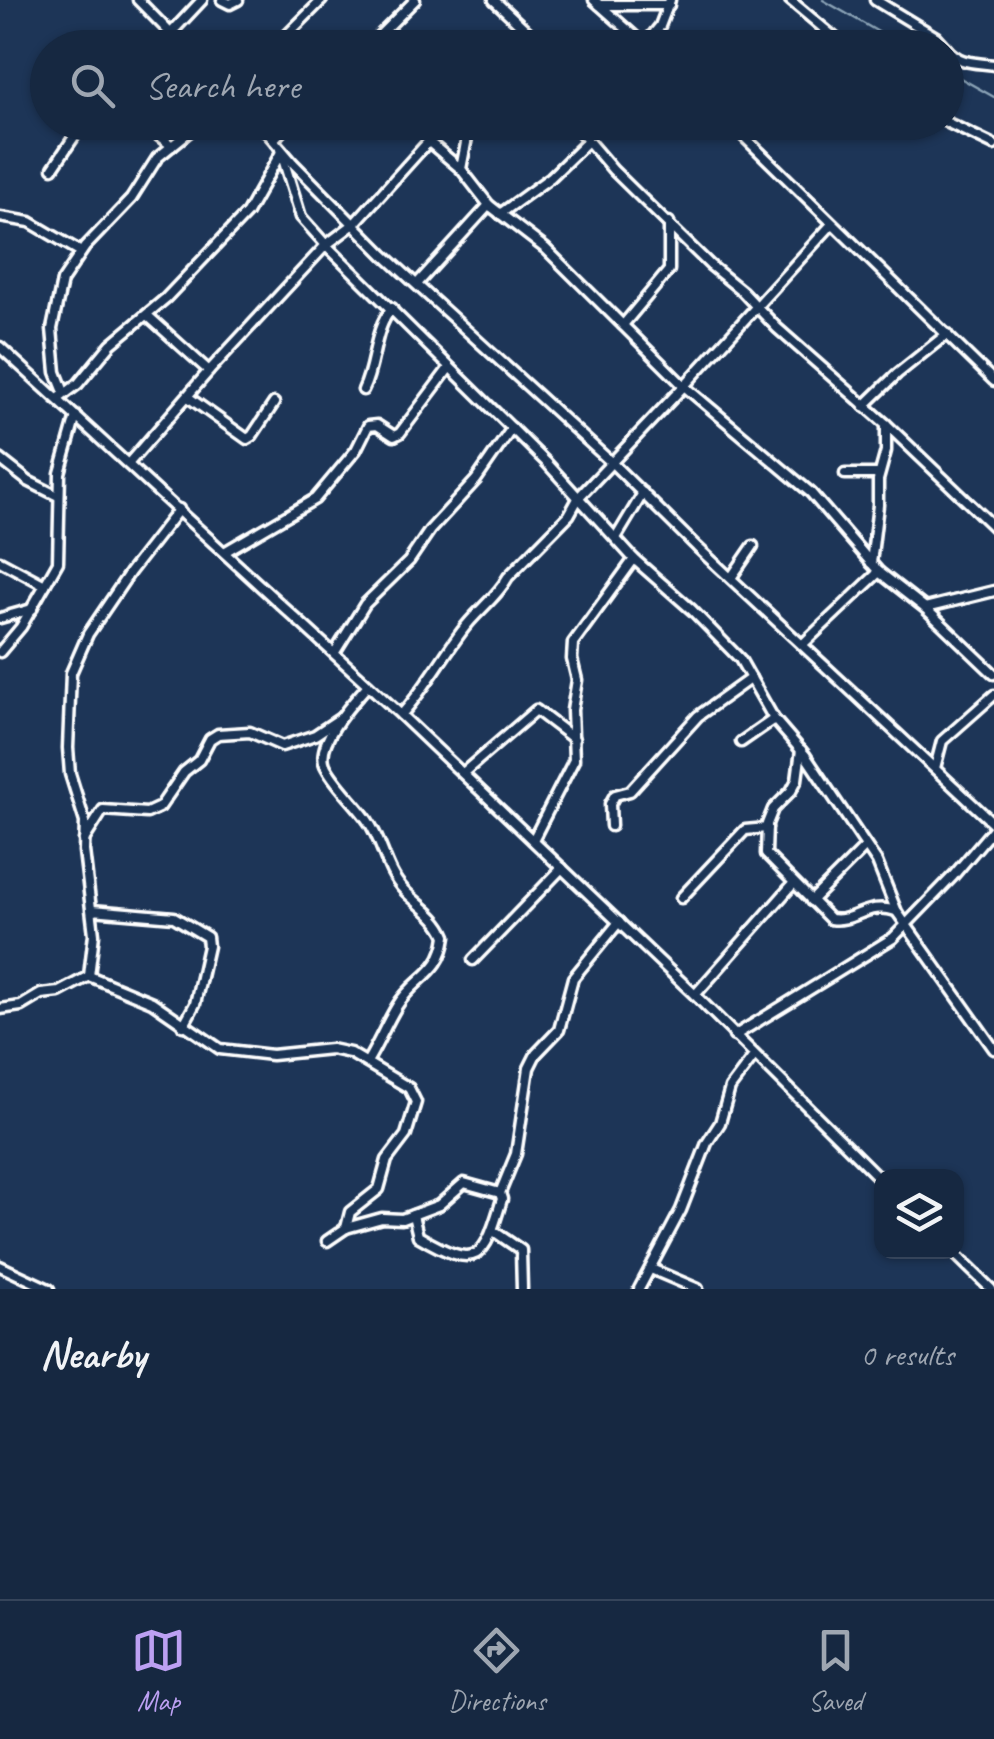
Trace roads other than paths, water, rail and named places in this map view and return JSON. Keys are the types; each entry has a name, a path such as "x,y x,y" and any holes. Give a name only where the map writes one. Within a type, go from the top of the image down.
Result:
{"street":[{"path":"138,0 168,30"},
{"path":"174,30 202,0"},
{"path":"222,0 230,4 238,0"},
{"path":"292,30 322,0"},
{"path":"385,30 415,0"},
{"path":"494,0 527,30"},
{"path":"790,0 826,30"},
{"path":"875,0 923,30"},
{"path":"597,2 670,2 657,30"},
{"path":"597,2 627,30"},
{"path":"964,61 994,65"},
{"path":"964,130 994,144"},
{"path":"53,168 72,140"},
{"path":"164,140 172,146"},
{"path":"61,396 52,329 62,281 81,252 131,198 157,158 179,140"},
{"path":"274,140 301,217 326,245 512,428 634,559 728,646 774,719 801,750 877,862 897,912 994,1049"},
{"path":"461,169 467,140"},
{"path":"747,140 994,381"},
{"path":"128,464 326,245 354,224 430,142 461,169 488,205 546,249 684,386 810,493 879,572 925,608 994,674"},
{"path":"500,214 541,185 588,142 710,265 994,527"},
{"path":"280,152 994,826 953,876 882,947 734,1036"},
{"path":"61,396 78,384 111,344 148,316 247,213 280,152"},
{"path":"417,284 488,205"},
{"path":"0,217 30,222 81,252"},
{"path":"623,325 669,270 669,222"},
{"path":"401,715 420,694 464,627 502,588 508,576 570,514 579,497 832,224"},
{"path":"363,390 374,363 379,331 392,308"},
{"path":"148,316 209,370"},
{"path":"864,406 947,334"},
{"path":"0,347 61,396 76,416 335,652 695,995 874,1173"},
{"path":"226,551 315,499 356,450 368,426 376,425 394,436 400,433 449,368"},
{"path":"188,397 247,439 274,403"},
{"path":"0,652 32,609 60,552 58,496 65,446 76,416"},
{"path":"871,563 886,424"},
{"path":"335,652 365,604 408,561 512,428"},
{"path":"0,459 39,488 58,496"},
{"path":"845,474 879,474"},
{"path":"616,538 643,494"},
{"path":"90,976 92,910 84,814 72,786 68,761 72,673 88,634 179,510"},
{"path":"732,578 752,546"},
{"path":"533,840 574,760 572,710 577,680 572,647 634,559"},
{"path":"0,561 46,585"},
{"path":"802,644 879,572"},
{"path":"925,608 994,591"},
{"path":"0,618 32,609"},
{"path":"611,826 610,804 615,795 630,790 698,716 751,678"},
{"path":"367,1062 397,1006 435,969 446,936 440,924 402,888 370,823 325,767 326,744 340,718 368,685"},
{"path":"935,768 942,741 994,695"},
{"path":"462,773 536,710 575,740"},
{"path":"84,840 103,810 147,812 160,808 184,772 199,760 210,739 218,734 250,732 282,746 315,736 340,718"},
{"path":"741,742 774,719"},
{"path":"801,750 797,780 774,809 767,828 766,854 833,921 878,906 897,912"},
{"path":"682,898 744,830 767,828"},
{"path":"811,901 864,847"},
{"path":"473,960 562,868"},
{"path":"695,995 794,884"},
{"path":"92,910 174,918 207,936 195,1004 184,1026"},
{"path":"414,1216 418,1236 434,1245 470,1256 482,1253 516,1154 528,1068 560,1030 573,978 619,922"},
{"path":"90,976 152,1002 220,1049 272,1055 330,1049 350,1053 409,1088 416,1102 406,1135 386,1160 379,1189 350,1212 346,1228"},
{"path":"0,1009 21,1006 41,994 59,992 90,976"},
{"path":"639,1289 681,1210 707,1143 720,1124 730,1088 754,1056"},
{"path":"326,1241 346,1228 382,1218 414,1216 451,1198 464,1183 500,1192"},
{"path":"492,1230 521,1250 522,1289"},
{"path":"960,1259 991,1289"},
{"path":"0,1266 49,1289"},
{"path":"651,1269 698,1289"}],"waterway":[{"path":"823,0 875,30"},
{"path":"964,80 994,97"}]}
